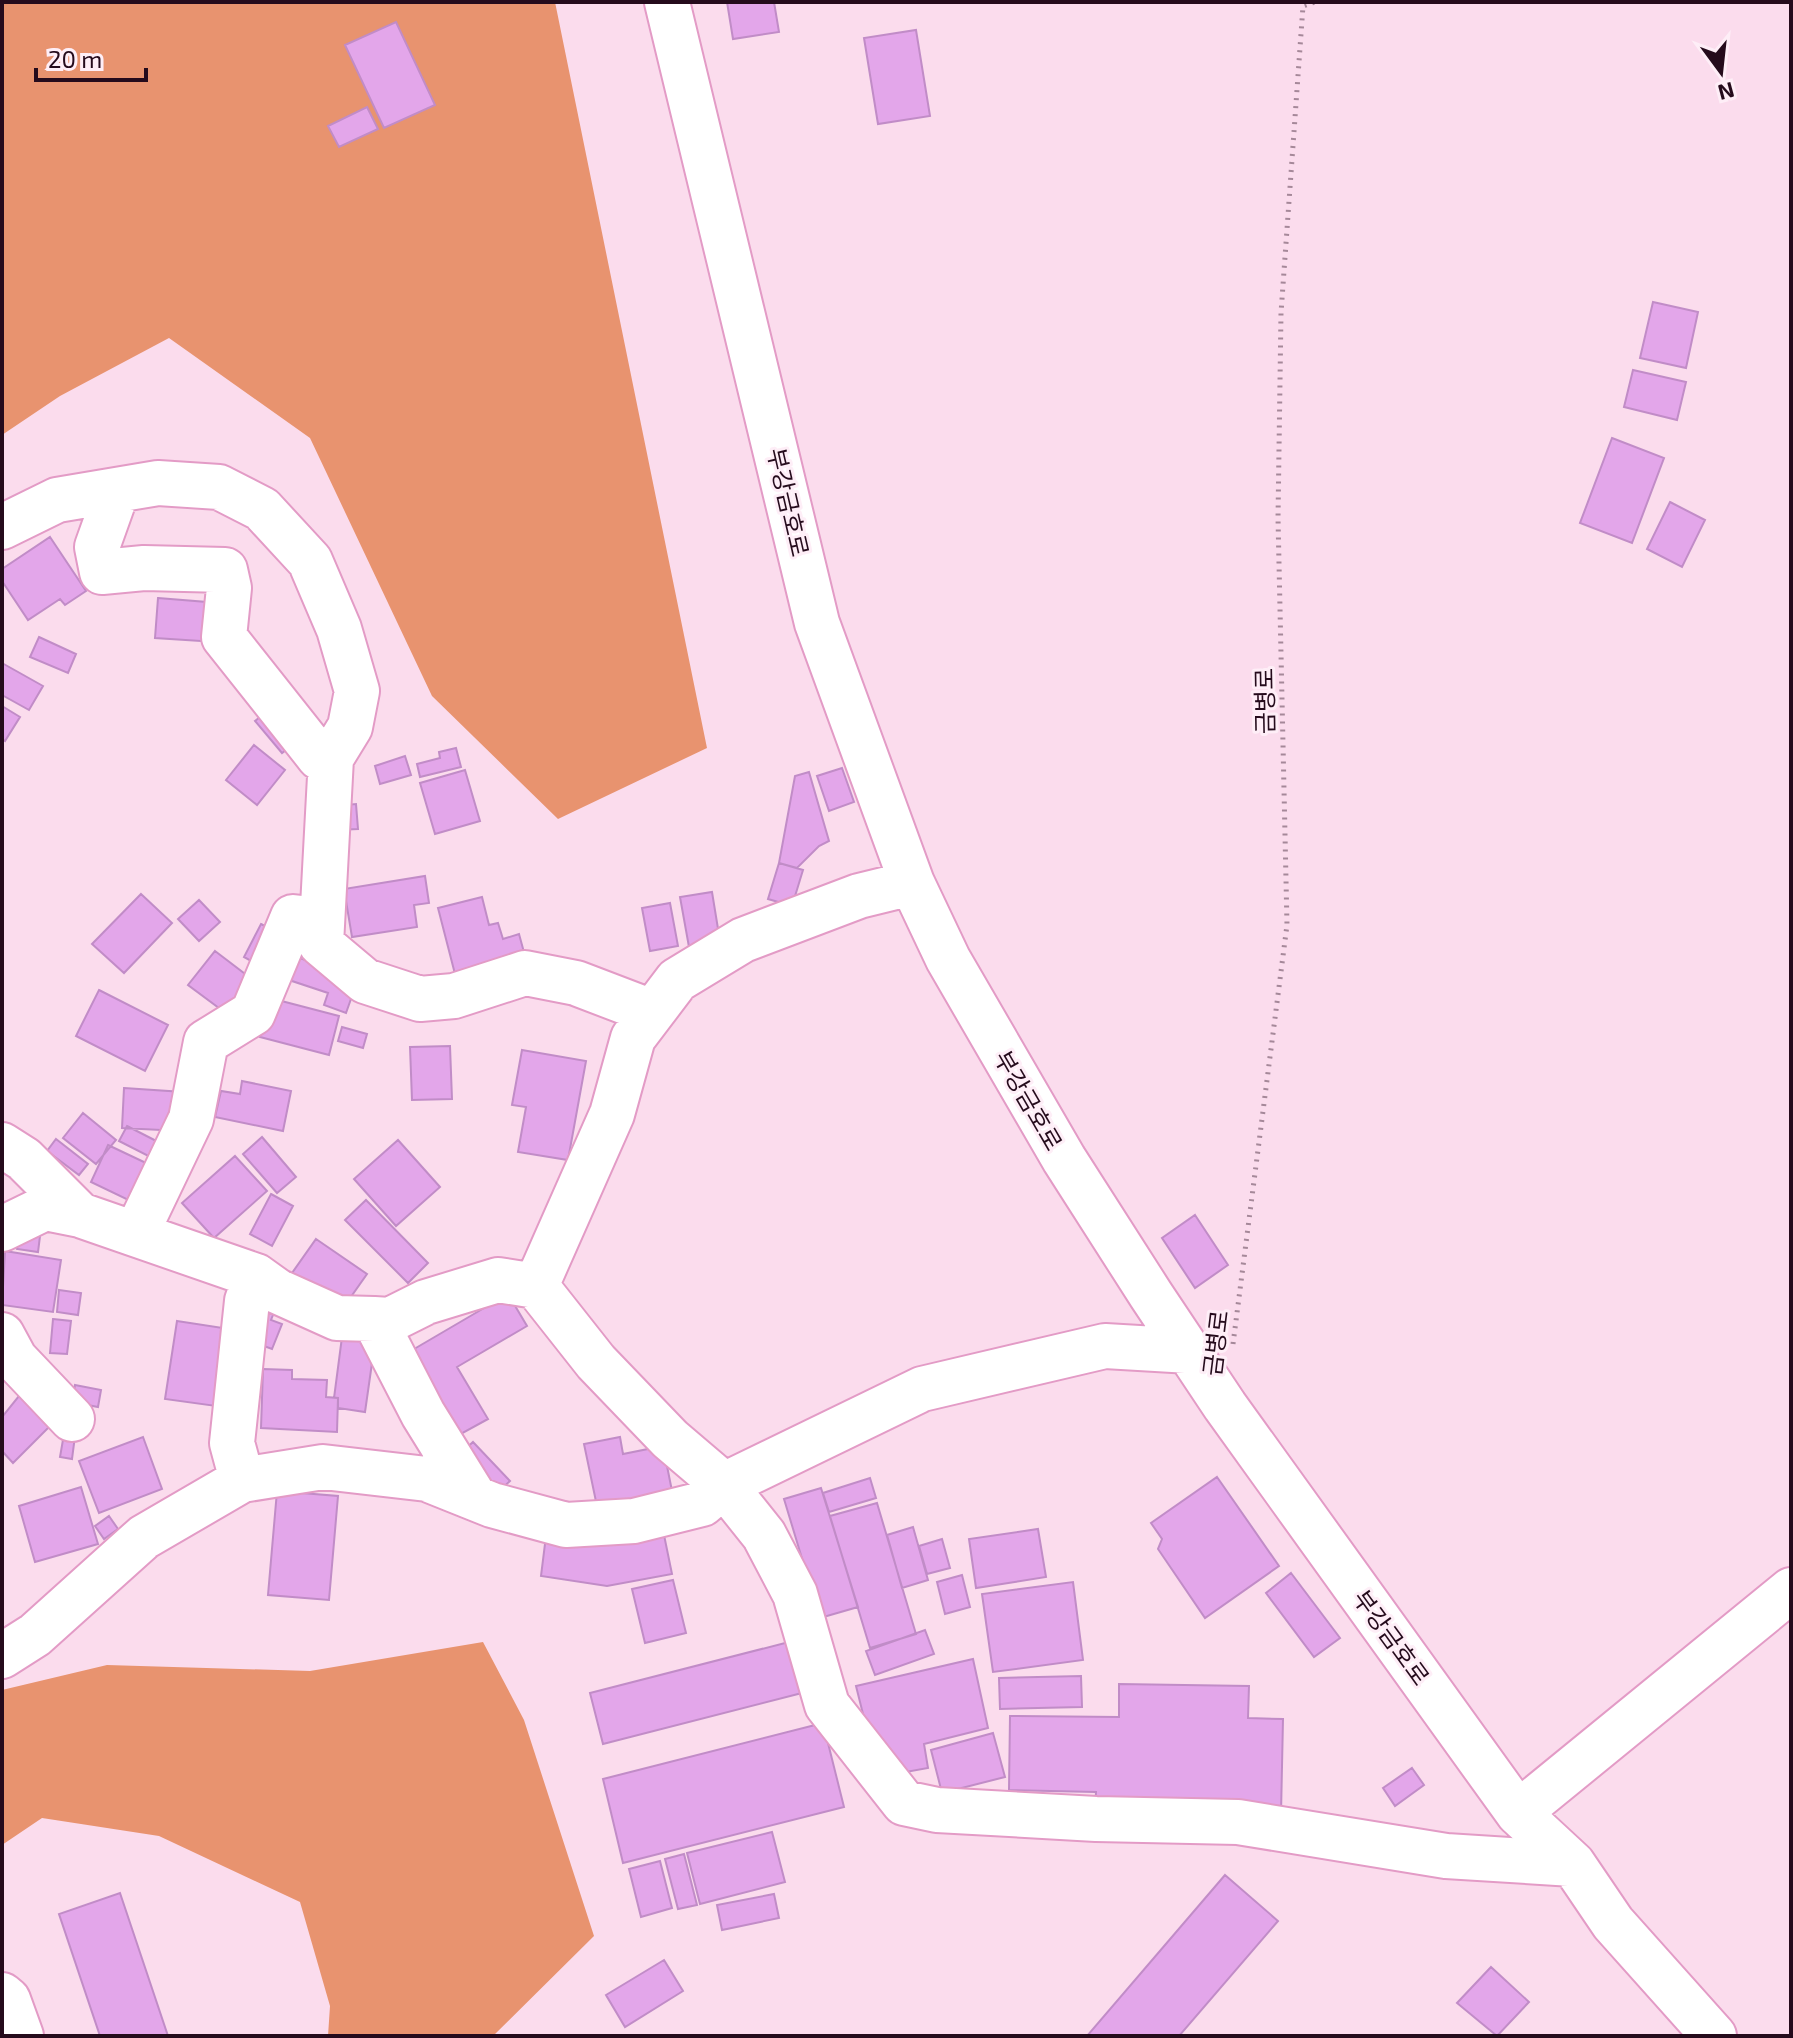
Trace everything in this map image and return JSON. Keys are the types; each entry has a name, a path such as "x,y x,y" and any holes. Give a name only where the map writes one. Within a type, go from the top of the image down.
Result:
{"street":[{"name":"부강금호로","path":"667,2 817,623 912,883 948,959 1064,1159 1225,1406 1518,1813 1573,1864 1613,1923 1714,2036"},
{"path":"2,527 57,500 158,483 219,487 262,509 310,561 339,629 357,691 350,727 331,758 321,944 365,981 420,999 454,996 525,973 576,983 652,1012"},
{"path":"117,491 97,547 102,572 144,568 225,570 229,588 224,637 319,757 331,758"},
{"path":"536,1286 612,1114 633,1038 677,980 743,940 859,896 912,883"},
{"path":"136,1234 191,1119 206,1042 253,1013 293,917 321,920"},
{"path":"2,1145 24,1159 80,1215"},
{"path":"2,1229 45,1208 80,1215 256,1276 277,1291 337,1318 390,1320 426,1302 498,1280 536,1286 596,1362 670,1439 724,1485 764,1535 795,1594 827,1705 904,1803 937,1810 1238,1822 1446,1856 1573,1864"},
{"path":"242,1480 232,1443 247,1301 256,1276"},
{"path":"374,1319 395,1352 423,1414 475,1498"},
{"path":"2,1335 15,1359 72,1419"},
{"path":"2,1656 35,1635 144,1537 242,1480 323,1467 427,1479 475,1498 566,1525 620,1522 702,1504 724,1485 922,1389 1105,1346 1190,1351"},
{"path":"1518,1813 1791,1590"},
{"path":"2,1995 8,2000 21,2036"}],"path":[{"name":"금병로","path":"1225,1406 1287,925 1278,518 1281,313 1303,6 1315,2"}],"shaded area":[{"path":"2,2 555,2 707,748 558,819 432,696 310,438 169,338 60,396 2,435"},
{"path":"483,1642 524,1720 594,1936 493,2036 328,2036 330,2006 300,1902 159,1836 42,1818 2,1845 2,1690 107,1665 310,1671"}],"building":[{"path":"727,2 774,2 779,32 733,39"},
{"path":"396,22 435,105 384,128 345,45"},
{"path":"916,30 930,116 878,124 864,38"},
{"path":"367,107 378,129 339,147 328,126"},
{"path":"1653,302 1698,312 1686,368 1640,358"},
{"path":"1633,370 1686,382 1677,420 1624,407"},
{"path":"1612,438 1664,458 1632,543 1580,523"},
{"path":"1670,502 1705,520 1682,567 1647,549"},
{"path":"50,537 86,591 65,605 60,599 28,620 2,581 2,569"},
{"path":"158,598 219,603 216,642 155,638"},
{"path":"39,637 76,654 68,673 30,657"},
{"path":"2,663 43,686 29,710 2,695"},
{"path":"2,706 20,717 5,741 2,739"},
{"path":"269,710 295,743 282,753 255,721"},
{"path":"254,745 285,770 257,805 226,780"},
{"path":"456,748 461,767 420,777 417,764 440,758 439,752"},
{"path":"405,756 411,775 380,784 375,766"},
{"path":"842,768 854,802 829,811 817,776"},
{"path":"465,770 480,821 435,834 420,783"},
{"path":"809,772 829,841 819,846 797,868 779,863 795,776"},
{"path":"356,804 358,829 336,830 334,806"},
{"path":"779,863 803,870 792,906 768,899"},
{"path":"425,876 429,903 414,905 417,927 352,937 344,889"},
{"path":"712,892 720,941 689,947 680,897"},
{"path":"141,894 172,923 124,973 92,944"},
{"path":"482,897 489,925 498,923 503,939 519,934 525,956 455,974 438,908"},
{"path":"199,900 220,922 199,941 178,919"},
{"path":"670,903 678,946 650,951 642,908"},
{"path":"261,924 282,935 264,968 244,957"},
{"path":"215,951 257,983 231,1017 188,985"},
{"path":"297,957 358,979 346,1013 324,1005 328,993 289,980"},
{"path":"99,990 168,1025 145,1071 76,1036"},
{"path":"270,998 339,1016 329,1055 260,1037"},
{"path":"342,1027 367,1034 363,1048 338,1041"},
{"path":"450,1046 452,1099 412,1100 410,1047"},
{"path":"522,1050 586,1061 568,1160 518,1152 526,1107 512,1105"},
{"path":"242,1081 291,1091 283,1131 215,1117 221,1091 240,1094"},
{"path":"124,1088 183,1092 181,1131 122,1128"},
{"path":"83,1113 116,1140 96,1164 63,1138"},
{"path":"127,1126 172,1149 164,1164 119,1141"},
{"path":"262,1137 296,1177 277,1193 243,1154"},
{"path":"56,1139 88,1164 79,1175 47,1151"},
{"path":"398,1140 440,1187 396,1226 354,1179"},
{"path":"108,1145 163,1171 145,1208 91,1182"},
{"path":"235,1156 267,1191 214,1238 182,1203"},
{"path":"271,1194 293,1206 272,1246 250,1234"},
{"path":"366,1200 428,1263 408,1283 345,1220"},
{"path":"1195,1215 1228,1265 1195,1288 1162,1238"},
{"path":"20,1225 41,1228 38,1252 17,1249"},
{"path":"316,1239 367,1274 343,1308 292,1273"},
{"path":"5,1251 61,1260 53,1312 2,1305"},
{"path":"59,1290 81,1293 78,1315 57,1312"},
{"path":"508,1294 527,1326 457,1367 488,1419 459,1435 409,1352"},
{"path":"262,1304 275,1310 271,1320 282,1324 272,1349 253,1342"},
{"path":"53,1319 71,1321 67,1354 50,1353"},
{"path":"177,1321 236,1330 223,1407 165,1399"},
{"path":"342,1337 375,1342 365,1412 338,1408 338,1398 334,1398"},
{"path":"263,1369 292,1370 292,1379 327,1380 326,1397 338,1398 337,1432 261,1428"},
{"path":"31,1381 63,1413 13,1463 2,1451 2,1417"},
{"path":"75,1385 101,1390 98,1407 72,1402"},
{"path":"64,1434 75,1436 72,1459 60,1457"},
{"path":"143,1437 162,1489 99,1513 79,1461"},
{"path":"620,1437 623,1454 663,1446 673,1496 598,1511 584,1444"},
{"path":"473,1442 510,1481 497,1493 461,1453"},
{"path":"1217,1477 1279,1566 1205,1618 1158,1549 1162,1539 1151,1523"},
{"path":"870,1478 876,1498 829,1512 823,1493"},
{"path":"81,1487 98,1544 35,1562 19,1506"},
{"path":"821,1488 858,1607 820,1618 784,1499"},
{"path":"277,1491 338,1496 329,1600 268,1595"},
{"path":"877,1503 916,1634 870,1648 830,1516"},
{"path":"109,1516 118,1529 104,1539 95,1526"},
{"path":"913,1527 928,1580 902,1588 887,1535"},
{"path":"1038,1529 1046,1577 976,1588 969,1539"},
{"path":"664,1535 672,1574 607,1586 541,1576 546,1536 611,1545"},
{"path":"942,1539 950,1568 927,1574 919,1546"},
{"path":"1291,1573 1340,1638 1314,1657 1266,1593"},
{"path":"962,1575 970,1607 945,1614 937,1582"},
{"path":"673,1580 686,1633 645,1643 632,1589"},
{"path":"1073,1582 1083,1660 993,1672 982,1594"},
{"path":"925,1630 934,1654 875,1675 866,1651"},
{"path":"789,1642 802,1693 603,1744 590,1693"},
{"path":"973,1659 988,1728 924,1744 928,1768 906,1772 868,1734 856,1686"},
{"path":"1081,1676 1082,1707 1000,1709 999,1678"},
{"path":"1119,1684 1249,1686 1248,1718 1283,1719 1281,1814 1095,1811 1096,1792 1009,1790 1010,1716 1119,1717"},
{"path":"823,1723 844,1807 623,1863 603,1779"},
{"path":"993,1733 1005,1777 942,1793 931,1750"},
{"path":"1412,1768 1424,1785 1395,1806 1383,1788"},
{"path":"772,1832 785,1882 700,1904 687,1853"},
{"path":"684,1854 697,1905 678,1909 665,1859"},
{"path":"660,1861 672,1908 641,1917 629,1869"},
{"path":"1225,1875 1278,1921 1179,2036 1087,2036"},
{"path":"120,1893 168,2036 100,2036 59,1914"},
{"path":"774,1894 779,1918 722,1930 717,1905"},
{"path":"664,1960 683,1991 625,2027 606,1995"},
{"path":"1491,1967 1529,2002 1497,2036 1457,2003"}]}
